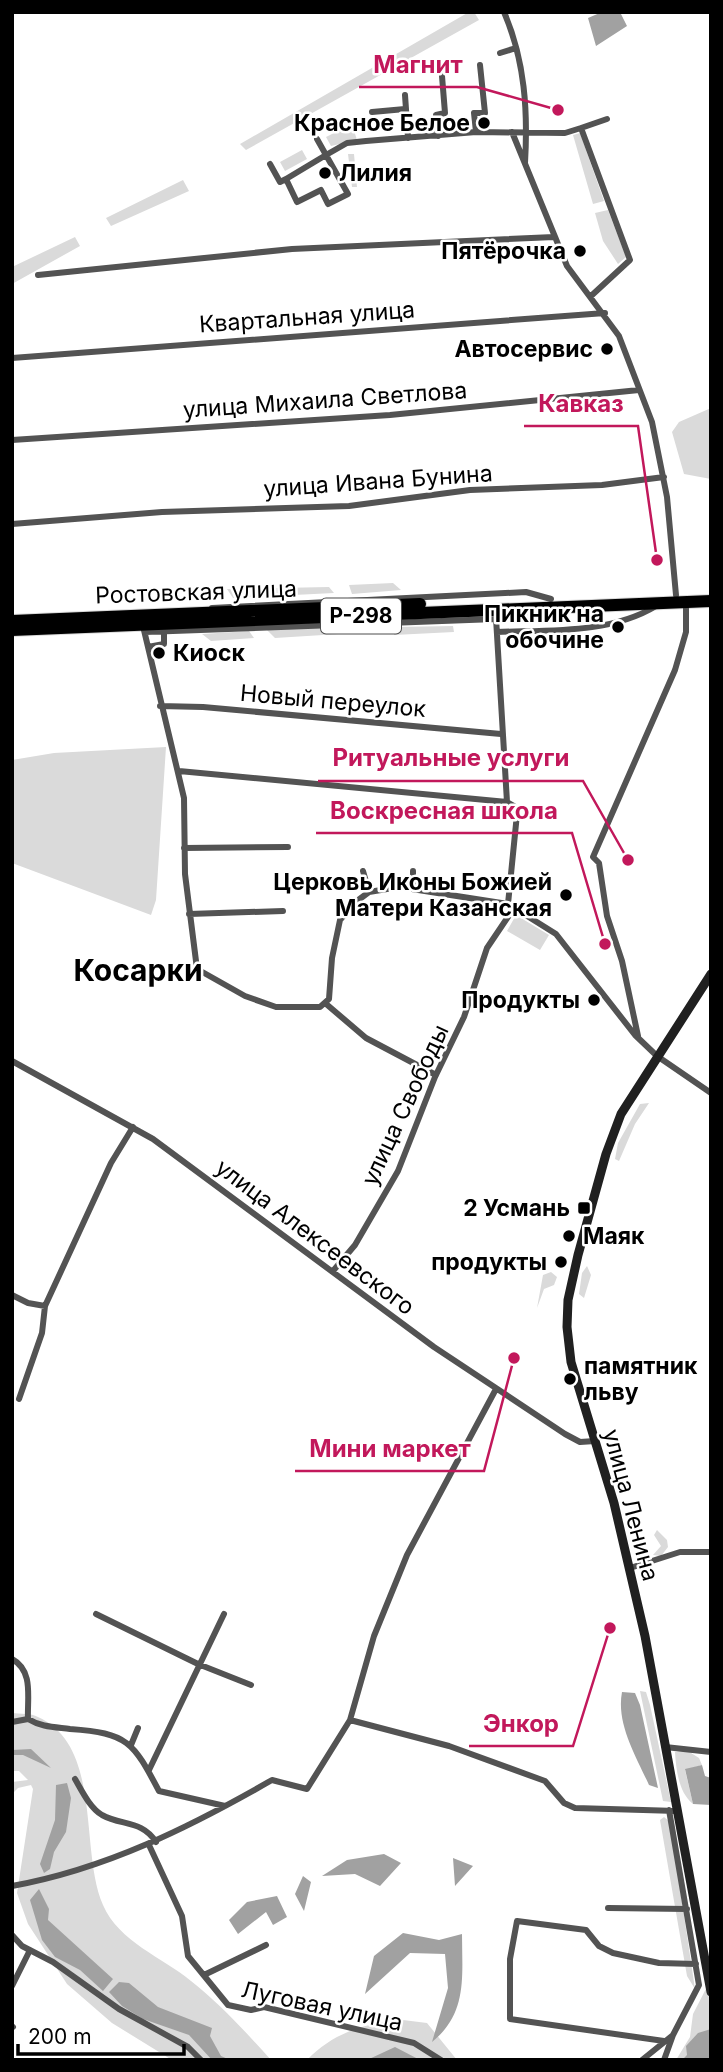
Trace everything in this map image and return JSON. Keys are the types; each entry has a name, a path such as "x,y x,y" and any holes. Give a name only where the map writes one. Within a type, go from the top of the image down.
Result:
{"highway":[{"name":"Ростовская улица","path":"12,630 495,614 660,603 711,593"},
{"name":"Ростовская улица","path":"12,621 143,624 173,614 551,599 681,598 711,601"}],"main road":[{"name":"улица Ленина","path":"711,974 621,1114 606,1154 568,1300 567,1327 571,1362 629,1568 665,1747 673,1811 711,1992"}],"street":[{"path":"504,12 523,74 527,134 525,165"},
{"path":"500,53 516,48"},
{"path":"476,132 474,113 485,113 480,65"},
{"path":"438,136 436,115 445,113 442,76"},
{"path":"405,95 408,138"},
{"path":"372,112 405,108"},
{"path":"270,164 280,182 347,143 476,132 565,133 607,118"},
{"path":"581,128 630,260 591,296"},
{"path":"512,132 567,265 620,336 652,422 664,477 686,632 675,670 593,857 599,863 607,916 622,961 638,1038"},
{"path":"286,179 297,202 321,190 328,204 348,194 317,139"},
{"path":"38,275 292,249 554,237"},
{"name":"Квартальная улица","path":"12,358 605,313"},
{"name":"улица Михаила Светлова","path":"12,440 390,415 639,390"},
{"name":"улица Ивана Бунина","path":"12,524 162,512 349,506 470,490 602,485 664,477"},
{"name":"Ростовская улица","path":"497,632 585,628 631,617 660,603"},
{"path":"143,624 164,631 495,614"},
{"name":"улица Свободы","path":"333,1271 355,1245 398,1171 436,1075 464,1017 487,948 511,906 517,814 514,806 507,802 501,734 502,674 495,614"},
{"path":"143,624 160,706 184,798 184,848 189,914 197,969 245,996 276,1007 320,1007 329,999 332,958 340,920 353,904 369,892 400,887 413,888 511,906 556,934 638,1038 657,1056 711,1093"},
{"path":"148,647 164,644 164,631"},
{"name":"Новый переулок","path":"160,706 203,706 501,734"},
{"path":"179,771 507,802"},
{"path":"184,848 288,847"},
{"path":"363,871 369,892"},
{"path":"413,872 413,888"},
{"path":"189,914 283,911"},
{"path":"325,1003 366,1038 436,1075"},
{"name":"улица Алексеевского","path":"12,1060 133,1127 496,1389 565,1434 580,1441 595,1441"},
{"path":"19,1399 42,1333 45,1306 111,1163 133,1127"},
{"path":"12,1295 28,1303 45,1306"},
{"path":"12,1886 42,1881 153,1844 272,1780 307,1789 351,1720 374,1636 407,1555 496,1389"},
{"path":"629,1568 680,1552 709,1553"},
{"path":"96,1614 198,1664 251,1685"},
{"path":"149,1770 224,1614"},
{"path":"12,1659 20,1663 27,1675 28,1719"},
{"path":"12,1722 28,1719 38,1725 95,1730 131,1745 149,1770 159,1791 226,1806"},
{"path":"351,1720 449,1746 545,1781 564,1804 575,1808 673,1811 698,1991 673,2035 664,2060"},
{"path":"131,1745 138,1728"},
{"path":"665,1747 711,1752"},
{"path":"75,1779 94,1808 104,1816 137,1824 149,1832 153,1844"},
{"name":"Луговая улица","path":"153,1844 182,1916 188,1956 228,2005 251,2010 264,2007 414,2043 441,2060"},
{"path":"608,1909 687,1909"},
{"path":"664,2041 510,2019 510,1959 517,1921 586,1930 599,1946 636,1959 696,1964"},
{"path":"12,1935 119,2009 188,2047 201,2060"},
{"name":"Луговая улица","path":"204,1975 266,1945"},
{"path":"12,1986 30,1950"},
{"path":"642,2060 673,2035"}],"shaded area":[{"path":"469,12 474,12 479,20 246,150 240,144"},
{"path":"602,12 620,12 627,26 596,46 588,18"},
{"path":"352,124 357,140 331,146 326,137"},
{"path":"580,133 604,201 593,204 573,135"},
{"path":"302,150 307,159 285,171 280,162"},
{"path":"348,154 354,154 357,187 352,187"},
{"path":"183,180 189,191 111,226 106,218"},
{"path":"608,210 626,257 618,264 603,241 595,213"},
{"path":"75,237 80,246 12,284 12,267"},
{"path":"711,408 711,479 684,474 672,432 679,422"},
{"path":"393,583 401,590 352,594 349,585"},
{"path":"329,587 334,593 233,598 227,589"},
{"path":"366,625 371,632 275,638 266,629"},
{"path":"453,626 454,632 394,635 394,627"},
{"path":"249,631 254,638 211,641 202,634"},
{"path":"166,747 156,900 151,915 12,863 12,760 54,753"},
{"path":"516,915 549,935 540,950 507,931"},
{"path":"649,1103 635,1124 619,1161 615,1159 618,1143 640,1104"},
{"path":"587,1266 591,1275 584,1298 579,1294 582,1273"},
{"path":"551,1272 557,1277 554,1285 544,1289 537,1308 543,1275"},
{"path":"657,1530 667,1540 668,1547 661,1556 653,1555 661,1546 654,1535"},
{"path":"640,1691 646,1692 650,1705 671,1802 663,1801"},
{"path":"622,1692 635,1693 640,1705 658,1788 649,1785 628,1740 622,1716"},
{"path":"12,1713 38,1717 58,1731 72,1751 81,1775 86,1801 96,1882 110,1918 130,1939 180,1972 212,1999 271,2060 172,2060 112,2023 67,1984 28,1924 17,1893 33,1789 31,1785 18,1788 12,1794 12,1782 28,1780 19,1771 12,1771"},
{"path":"31,1749 51,1768 23,1755 12,1755 12,1750"},
{"path":"688,1751 699,1758 702,1765 685,1770 693,1804 681,1787 675,1759 675,1752"},
{"path":"702,1765 705,1776 711,1778 711,1805 693,1804 685,1769"},
{"path":"67,1783 71,1798 66,1832 54,1852 50,1869 44,1873 40,1864 55,1820 56,1785"},
{"path":"664,1817 670,1822 695,1989 687,1976 660,1820"},
{"path":"384,1854 401,1863 380,1886 355,1874 322,1876 347,1860"},
{"path":"453,1858 473,1866 455,1886"},
{"path":"303,1876 311,1882 304,1911 295,1894"},
{"path":"39,1889 49,1909 48,1920 113,1979 103,1991 80,1970 55,1957 42,1940 30,1900"},
{"path":"277,1896 287,1917 273,1925 266,1912 238,1934 229,1920 247,1902"},
{"path":"403,1933 439,1940 462,1934 462,1979 457,2006 444,2031 432,2042 448,1988 445,1954 410,1953 365,1994 374,1956"},
{"path":"711,1979 711,2060 676,2060 690,2037 693,2014"},
{"path":"119,1982 129,1983 158,2007 212,2028 210,2036 221,2056 230,2060 212,2060 189,2035 143,2019 122,2006 109,1992"},
{"path":"403,2020 427,2023 457,2060 307,2060 328,2042 351,2031"},
{"path":"711,2029 711,2060 682,2060 687,2055 686,2046 698,2033"},
{"path":"395,2047 420,2060 367,2060"}],"place":[{"name":"Магнит","path":"558,110"},
{"name":"Красное Белое","path":"484,123"},
{"name":"Лилия","path":"325,173"},
{"name":"Пятёрочка","path":"580,251"},
{"name":"Автосервис","path":"607,349"},
{"name":"Кавказ","path":"657,560"},
{"name":"Пикник на обочине","path":"618,627"},
{"name":"Киоск","path":"159,653"},
{"name":"Ритуальные услуги","path":"628,860"},
{"name":"Церковь Иконы Божией Матери Казанская","path":"566,895"},
{"name":"Воскресная школа","path":"605,944"},
{"name":"Продукты","path":"594,1000"},
{"name":"2 Усмань","path":"584,1208"},
{"name":"Маяк","path":"569,1236"},
{"name":"продукты","path":"561,1262"},
{"name":"Мини маркет","path":"514,1358"},
{"name":"памятник льву","path":"570,1379"},
{"name":"Энкор","path":"610,1628"}],"district":[{"name":"Косарки","path":"138,971"}]}
